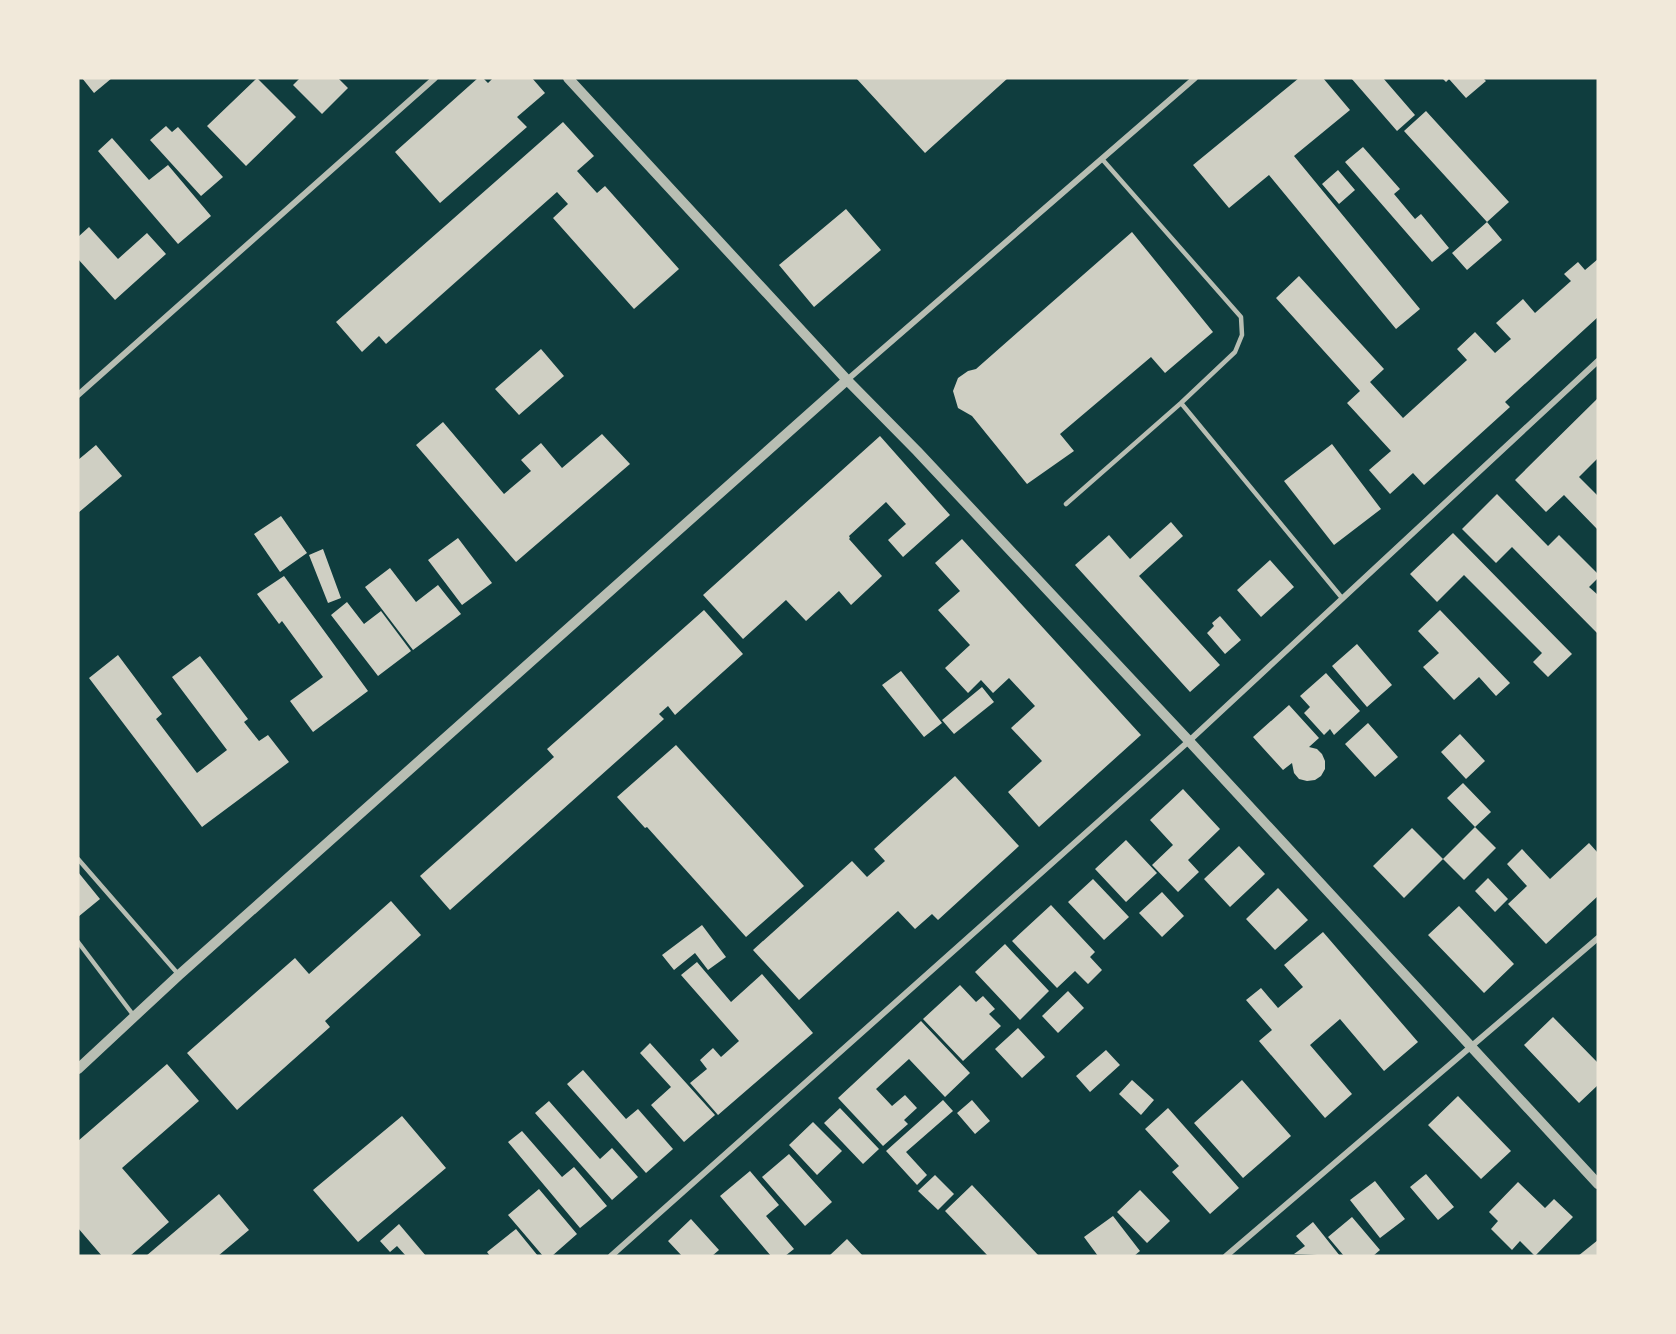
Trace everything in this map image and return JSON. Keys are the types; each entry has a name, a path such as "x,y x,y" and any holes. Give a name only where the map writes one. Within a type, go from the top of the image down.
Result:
{"street":[{"path":"78,395 435,78"},
{"path":"568,78 847,380 917,451 1190,741 1598,1184"},
{"path":"78,1069 179,975 847,380 1195,78"},
{"path":"611,1256 1190,741 1598,361"},
{"path":"1226,1256 1598,938"}],"lane":[{"path":"1066,504 1181,403 1234,352 1242,334 1241,318 1102,159"},
{"path":"1181,403 1342,598"},
{"path":"78,859 179,975"},
{"path":"78,942 135,1018"}],"building":[{"path":"82,78 112,78 94,93"},
{"path":"257,78 296,117 246,166 207,126"},
{"path":"300,78 338,78 348,88 322,114 293,85"},
{"path":"478,78 483,78 488,83 493,78 532,78 545,93 517,117 527,127 440,203 395,152"},
{"path":"856,78 1008,78 925,153"},
{"path":"1299,78 1323,78 1350,110 1294,156 1420,309 1396,329 1269,175 1229,208 1193,165"},
{"path":"1351,78 1383,78 1415,115 1397,131"},
{"path":"1442,78 1483,78 1486,81 1466,98 1449,79 1446,82"},
{"path":"1426,111 1509,202 1487,222 1404,131"},
{"path":"563,122 594,156 577,171 597,193 605,186 679,269 634,309 553,218 568,204 557,192 386,344 379,336 362,352 336,322"},
{"path":"166,126 172,132 178,127 223,177 201,196 150,140"},
{"path":"112,138 149,180 168,165 211,216 178,244 98,151"},
{"path":"1363,147 1400,189 1394,194 1415,219 1421,214 1449,248 1432,262 1345,162"},
{"path":"1338,170 1355,190 1339,204 1322,184"},
{"path":"846,209 881,250 814,307 779,265"},
{"path":"1487,222 1502,240 1467,270 1452,253"},
{"path":"89,227 118,259 147,233 166,254 115,300 78,259 78,237"},
{"path":"1132,232 1213,332 1165,373 1151,357 1060,434 1074,451 1027,484 972,416 958,408 953,391 958,378 976,369"},
{"path":"1598,259 1598,317 1505,402 1510,407 1424,485 1413,473 1390,494 1369,470 1391,451 1347,403 1360,391 1276,298 1299,276 1384,369 1370,382 1403,418 1467,360 1457,349 1475,332 1495,353 1511,339 1496,323 1523,299 1535,313 1571,281 1564,274 1578,262 1585,270"},
{"path":"541,349 564,376 519,415 495,389"},
{"path":"1598,398 1598,458 1579,477 1598,496 1598,530 1564,495 1546,512 1515,480"},
{"path":"443,422 504,494 531,471 521,460 541,443 562,468 602,434 630,464 516,562 416,445"},
{"path":"880,436 950,515 903,557 888,540 906,524 886,502 849,536 849,539 882,576 851,605 839,591 806,621 786,600 743,639 703,595"},
{"path":"1332,444 1381,509 1334,545 1284,481"},
{"path":"96,445 122,476 78,513 78,460"},
{"path":"1497,494 1548,546 1559,535 1598,574 1598,578 1589,587 1598,595 1598,634 1512,547 1496,563 1462,529"},
{"path":"281,516 307,553 280,572 254,534"},
{"path":"1171,522 1183,536 1139,576 1220,665 1190,692 1075,565 1109,535 1130,559"},
{"path":"1453,533 1572,654 1548,677 1533,662 1542,653 1464,575 1437,602 1410,574"},
{"path":"458,538 492,583 462,605 428,560"},
{"path":"962,539 1141,735 1039,827 1008,792 1042,761 1011,728 1035,706 1009,678 993,693 981,680 968,693 945,668 970,645 938,610 960,591 935,563"},
{"path":"323,549 341,598 328,603 309,555"},
{"path":"1270,560 1294,587 1261,617 1237,590"},
{"path":"390,568 416,602 438,585 461,614 413,650 365,587"},
{"path":"284,576 368,691 313,732 290,701 323,677 282,621 279,624 257,594"},
{"path":"347,602 364,624 381,611 411,651 378,676 331,615"},
{"path":"704,610 743,654 675,715 668,706 659,714 664,719 450,910 420,876 554,757 547,749"},
{"path":"1440,610 1510,683 1496,696 1479,677 1454,700 1423,667 1439,653 1418,631"},
{"path":"1220,616 1241,640 1225,654 1207,633 1214,626 1212,623"},
{"path":"1357,644 1392,685 1367,707 1332,666"},
{"path":"118,655 162,714 156,719 197,773 227,750 172,677 200,656 248,719 244,722 259,741 268,735 289,762 202,827 89,678"},
{"path":"901,671 942,723 924,737 882,685"},
{"path":"1326,673 1360,711 1334,735 1330,729 1324,735 1304,713 1310,707 1300,696"},
{"path":"982,687 994,702 954,734 942,720"},
{"path":"1289,705 1319,738 1309,747 1317,749 1325,761 1325,769 1315,780 1299,779 1294,773 1292,763 1283,770 1253,737"},
{"path":"1368,723 1398,757 1375,777 1345,744"},
{"path":"1460,734 1485,761 1466,779 1441,752"},
{"path":"676,745 804,886 746,937 617,797"},
{"path":"955,776 1019,846 938,920 932,914 915,929 898,911 799,1000 753,950 852,861 867,877 885,861 874,849"},
{"path":"1463,783 1491,812 1475,827 1447,798"},
{"path":"1183,789 1220,829 1188,860 1199,872 1178,892 1152,865 1173,845 1150,820"},
{"path":"1475,827 1496,848 1464,880 1443,859"},
{"path":"1412,828 1443,859 1404,898 1373,866"},
{"path":"1126,840 1157,873 1126,902 1095,869"},
{"path":"1589,843 1598,853 1598,896 1546,944 1508,904 1527,886 1507,864 1522,849 1550,879"},
{"path":"1239,846 1265,874 1230,907 1204,879"},
{"path":"78,872 100,899 78,917"},
{"path":"1488,878 1508,899 1495,912 1475,891"},
{"path":"1093,879 1129,917 1104,940 1068,902"},
{"path":"1278,888 1308,920 1275,950 1246,919"},
{"path":"1162,892 1184,916 1162,937 1139,913"},
{"path":"391,901 421,935 325,1021 330,1027 237,1110 187,1053 295,958 309,974"},
{"path":"1051,905 1095,952 1090,957 1102,970 1088,984 1075,971 1057,988 1012,941"},
{"path":"1459,906 1514,964 1484,993 1428,935"},
{"path":"702,925 726,957 708,970 695,953 674,970 662,955"},
{"path":"1323,932 1418,1042 1384,1071 1340,1019 1310,1045 1352,1094 1325,1118 1259,1041 1272,1030 1246,1000 1261,988 1278,1008 1303,987 1284,965"},
{"path":"1005,944 1049,991 1020,1020 975,972"},
{"path":"697,962 731,1002 762,974 813,1033 718,1115 690,1083 707,1069 700,1060 713,1048 721,1057 739,1041 681,975"},
{"path":"960,985 976,1002 983,996 995,1009 989,1014 1001,1026 963,1061 923,1019"},
{"path":"1068,991 1084,1008 1058,1033 1042,1016"},
{"path":"1553,1017 1598,1063 1598,1085 1579,1103 1524,1045"},
{"path":"921,1021 970,1073 945,1097 909,1059 876,1089 892,1106 905,1095 917,1108 904,1120 908,1124 883,1146 838,1098"},
{"path":"1018,1028 1045,1057 1022,1078 995,1049"},
{"path":"650,1043 715,1115 684,1142 651,1105 671,1087 640,1053"},
{"path":"1106,1050 1120,1065 1090,1092 1076,1076"},
{"path":"167,1064 199,1101 122,1168 169,1222 130,1256 102,1256 78,1228 78,1141"},
{"path":"583,1070 626,1119 638,1109 673,1149 646,1173 567,1084"},
{"path":"1132,1080 1154,1100 1141,1115 1119,1094"},
{"path":"1242,1080 1291,1136 1243,1178 1194,1123"},
{"path":"1458,1096 1511,1151 1481,1179 1428,1125"},
{"path":"943,1100 953,1111 906,1152 927,1175 917,1185 886,1151"},
{"path":"972,1100 990,1121 975,1134 957,1113"},
{"path":"549,1101 600,1159 612,1148 638,1177 612,1200 535,1113"},
{"path":"840,1108 879,1149 863,1164 824,1123"},
{"path":"1168,1108 1239,1188 1210,1214 1172,1172 1179,1166 1145,1129"},
{"path":"402,1116 446,1168 358,1242 313,1190"},
{"path":"813,1122 842,1151 817,1175 789,1145"},
{"path":"522,1131 562,1177 574,1167 607,1206 580,1228 508,1142"},
{"path":"789,1154 832,1202 805,1226 762,1177"},
{"path":"750,1171 779,1205 766,1216 794,1249 785,1256 771,1256 720,1196"},
{"path":"1426,1174 1454,1207 1438,1220 1410,1187"},
{"path":"935,1175 954,1194 938,1210 918,1191"},
{"path":"1375,1181 1405,1219 1380,1238 1350,1200"},
{"path":"1518,1182 1545,1208 1554,1199 1573,1217 1535,1256 1520,1241 1512,1250 1491,1229 1498,1221 1489,1212"},
{"path":"972,1185 1039,1256 988,1256 945,1211"},
{"path":"539,1189 577,1234 552,1256 543,1256 508,1215"},
{"path":"1140,1190 1170,1221 1147,1243 1117,1212"},
{"path":"219,1194 249,1230 218,1256 146,1256"},
{"path":"1113,1216 1140,1251 1134,1256 1098,1256 1084,1237"},
{"path":"1352,1217 1380,1250 1373,1256 1344,1256 1328,1237"},
{"path":"691,1219 719,1250 712,1256 682,1256 668,1241"},
{"path":"1313,1222 1340,1256 1294,1254 1305,1246 1296,1236"},
{"path":"399,1224 426,1256 406,1256 397,1246 390,1252 380,1241"},
{"path":"516,1229 538,1256 490,1256 487,1252"},
{"path":"847,1239 863,1256 829,1256"},
{"path":"1598,1240 1598,1256 1578,1256"}]}
